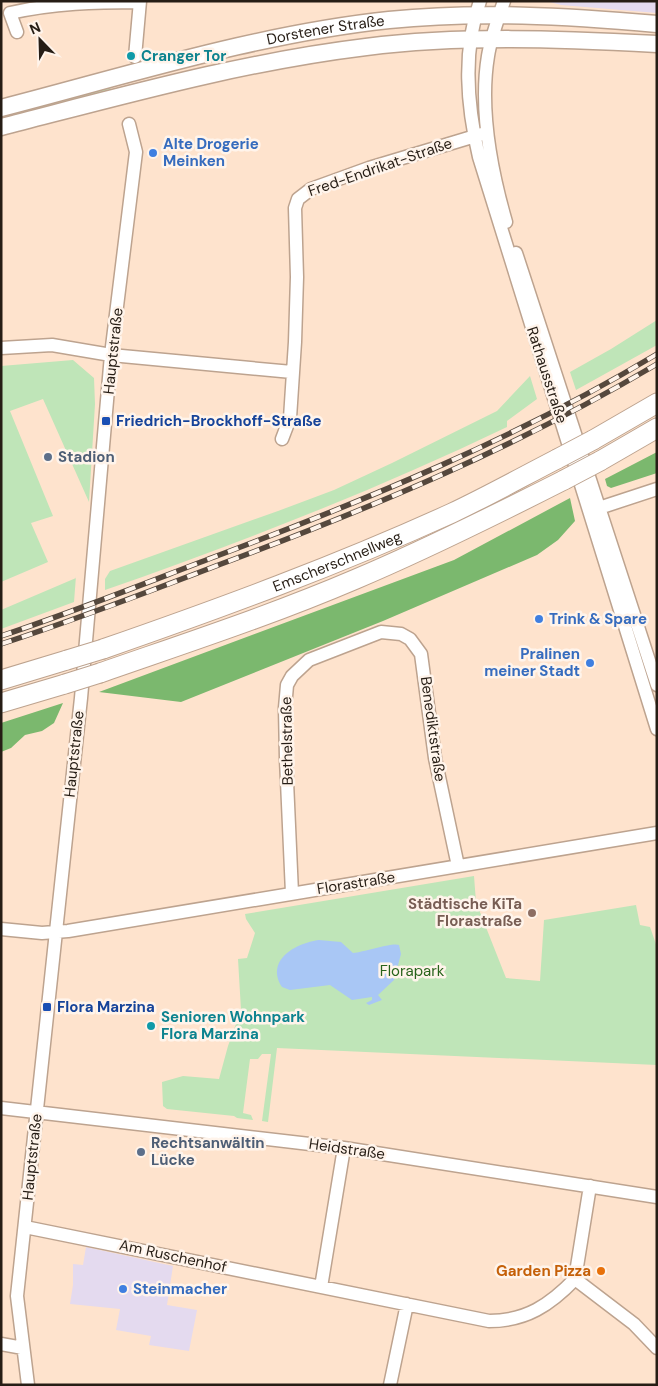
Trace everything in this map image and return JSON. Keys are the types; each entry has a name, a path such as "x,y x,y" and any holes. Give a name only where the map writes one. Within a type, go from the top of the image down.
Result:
{"highway":[{"name":"Emscherschnellweg","path":"1,680 103,649 227,606 331,565 454,512 593,440 657,403"},
{"name":"Emscherschnellweg","path":"1,703 65,684 231,628 356,579 462,532 600,461 657,428"}],"main road":[{"path":"529,1 549,16"},
{"name":"Dorstener Straße","path":"1,108 295,34 477,8 502,8 549,16 657,24"},
{"name":"Dorstener Straße","path":"1,127 220,72 368,46 491,39 657,44"}],"street":[{"path":"16,32 10,13 43,6 87,2 140,2 135,57"},
{"name":"Rathausstraße","path":"477,8 470,40 468,85 474,136 498,225 657,686"},
{"name":"Rathausstraße","path":"502,8 491,39 486,66 487,133 504,216 595,509 657,729"},
{"name":"Hauptstraße","path":"28,1385 17,1296 54,932 84,668 111,355 136,152 128,124"},
{"name":"Fred-Endrikat-Straße","path":"282,439 290,418 298,277 295,208 298,198 311,189 369,168 487,133"},
{"path":"1,348 52,345 111,355 292,372"},
{"path":"595,509 657,489"},
{"name":"Benediktstraße","path":"367,636 381,632 401,634 410,639 421,654 435,758 458,866"},
{"name":"Bethelstraße","path":"292,893 286,734 287,685 292,676 309,660 367,636"},
{"name":"Florastraße","path":"1,929 54,932 657,833"},
{"name":"Heidstraße","path":"1,1108 344,1148 657,1197"},
{"path":"321,1287 344,1148"},
{"path":"590,1186 575,1279 634,1324 657,1348"},
{"name":"Am Ruschenhof","path":"24,1227 489,1321 502,1321 539,1310 575,1279"},
{"path":"390,1385 407,1304"},
{"path":"1,1344 23,1348"}],"shaded area":[{"path":"546,1 657,1 657,13 561,5"},
{"path":"86,1247 173,1266 167,1305 197,1310 189,1351 149,1345 151,1336 116,1330 120,1309 70,1304 73,1285 73,1264 83,1265"}],"green space":[{"path":"110,87 111,90 14,115 13,112"},
{"path":"657,320 657,345 576,390 570,372"},
{"path":"73,360 94,378 95,404 89,502 43,399 10,411 53,516 31,523 48,562 1,582 1,366"},
{"path":"530,376 537,399 507,421 507,427 358,494 207,553 105,590 105,579 110,571 334,490 497,411"},
{"path":"657,452 657,473 611,488 607,486 605,479"},
{"path":"570,498 575,521 558,540 537,555 383,621 181,702 99,692 454,560"},
{"path":"76,578 74,602 1,629 1,610"},
{"path":"63,703 54,723 42,731 25,735 11,748 1,752 1,723"},
{"name":"Florapark","path":"474,876 476,902 506,978 540,981 544,920 636,905 640,925 650,927 657,947 657,1065 277,1048 268,1122 262,1121 271,1054 262,1054 258,1059 250,1059 243,1113 251,1115 253,1120 234,1116 167,1109 163,1106 162,1082 183,1076 219,1079 241,1010 238,959 247,958 255,933 245,914"}],"water":[{"path":"319,940 341,942 353,953 399,945 401,954 394,980 378,995 382,1000 369,1005 366,1003 372,1000 372,997 352,1000 330,985 290,990 282,987 277,969 280,961 293,949"}],"railway":[{"path":"1,636 134,588 328,513 440,466 550,413 604,385 657,354"},
{"path":"1,644 139,595 389,498 498,449 605,394 657,364"}],"place":[{"name":"Cranger Tor","path":"131,56"},
{"name":"Alte Drogerie Meinken","path":"153,153"},
{"name":"Friedrich-Brockhoff-Straße","path":"106,421"},
{"name":"Stadion","path":"48,457"},
{"name":"Trink & Spare","path":"539,619"},
{"name":"Pralinen meiner Stadt","path":"590,663"},
{"name":"Städtische KiTa Florastraße","path":"532,913"},
{"name":"Flora Marzina","path":"47,1007"},
{"name":"Senioren Wohnpark Flora Marzina","path":"151,1026"},
{"name":"Rechtsanwältin Lücke","path":"141,1152"},
{"name":"Garden Pizza","path":"601,1271"},
{"name":"Steinmacher","path":"123,1289"}]}
